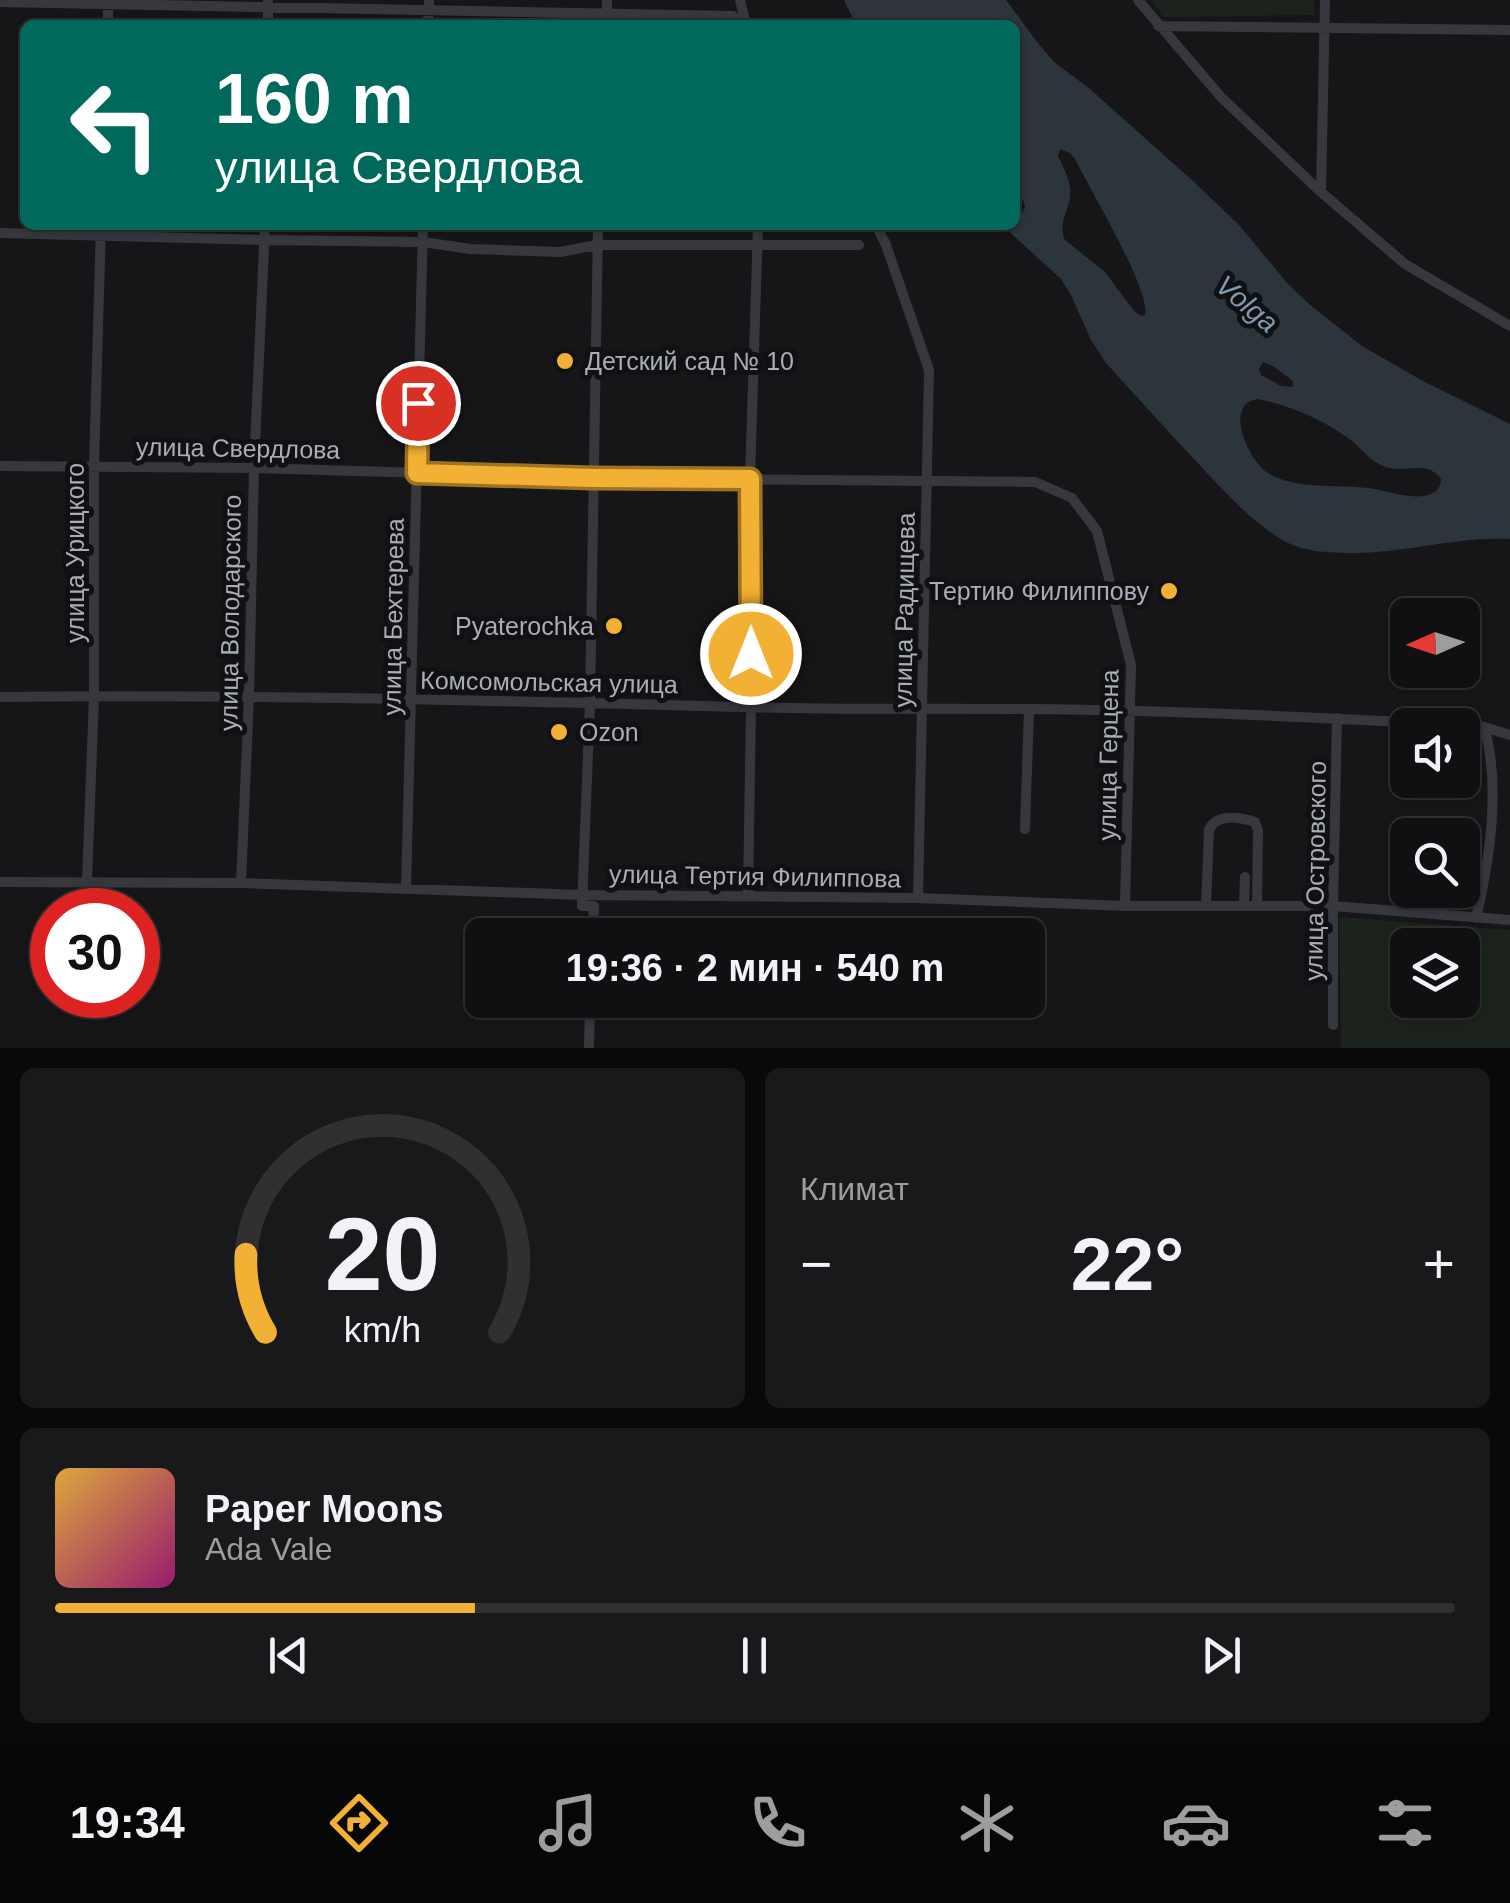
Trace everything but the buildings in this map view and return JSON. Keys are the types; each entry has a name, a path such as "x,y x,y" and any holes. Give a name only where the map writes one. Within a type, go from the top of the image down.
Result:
{"street":[{"path":"607,0 607,19"},
{"path":"1138,0 1221,97 1321,192 1405,264 1510,326"},
{"path":"1321,192 1325,0"},
{"path":"0,2 429,6 607,19 733,16 739,20"},
{"path":"1158,26 1510,30"},
{"path":"0,233 101,230 265,240 423,242 470,249 560,252 597,245 859,245"},
{"name":"улица Урицкого","path":"87,881 94,696 94,465 101,230"},
{"name":"улица Володарского","path":"241,882 265,230"},
{"name":"улица Бехтерева","path":"406,889 423,230"},
{"path":"594,918 594,906 582,906 590,702 598,230"},
{"path":"748,896 750,479 758,230"},
{"name":"улица Радищева","path":"878,230 929,370 918,898"},
{"name":"улица Свердлова","path":"0,466 1035,482 1072,498"},
{"name":"улица Герцена","path":"1072,498 1098,531 1131,665 1125,906"},
{"name":"Комсомольская улица","path":"0,697 1029,709 1390,721"},
{"path":"1026,829 1029,709"},
{"name":"улица Островского","path":"1334,1025 1337,718"},
{"name":"Комсомольская улица","path":"1480,726 1510,735"},
{"path":"1476,918 1487,872 1491,815 1491,750 1484,726"},
{"path":"1206,906 1207,839 1211,823 1220,818 1255,822 1258,906"},
{"path":"1244,906 1245,877"},
{"name":"улица Тертия Филиппова","path":"0,882 241,882 583,898 748,896 1125,906 1333,906 1510,920"},
{"path":"588,1048 589,1018"}],"shaded area":[{"path":"1151,0 1314,0 1314,15 1163,17"},
{"path":"1339,917 1510,930 1510,1048 1341,1048"}],"water":[{"name":"Volga","path":"844,0 1006,0 1054,62 1194,182 1239,225 1309,304 1362,346 1510,424 1510,539 1335,553 1291,544 1271,533 1236,503 1106,363 1061,279 1007,230 1020,230 1020,20 854,20","holes":["1060,149 1070,153 1118,238 1139,284 1145,315 1134,311 1105,272 1065,240 1063,224 1070,192 1058,156","1263,362 1293,381 1293,387 1281,386 1261,375","1258,399 1307,415 1342,434 1383,466 1429,469 1441,479 1439,487 1431,494 1413,496 1303,484 1268,473 1247,446 1240,421 1247,403"]}],"place":[{"name":"Детский сад № 10","path":"565,361"},
{"name":"Тертию Филиппову","path":"1169,591"},
{"name":"Pyaterochka","path":"614,626"},
{"name":"Ozon","path":"559,732"}],"route":[{"path":"418,403 417,473 750,479 751,654"}]}
